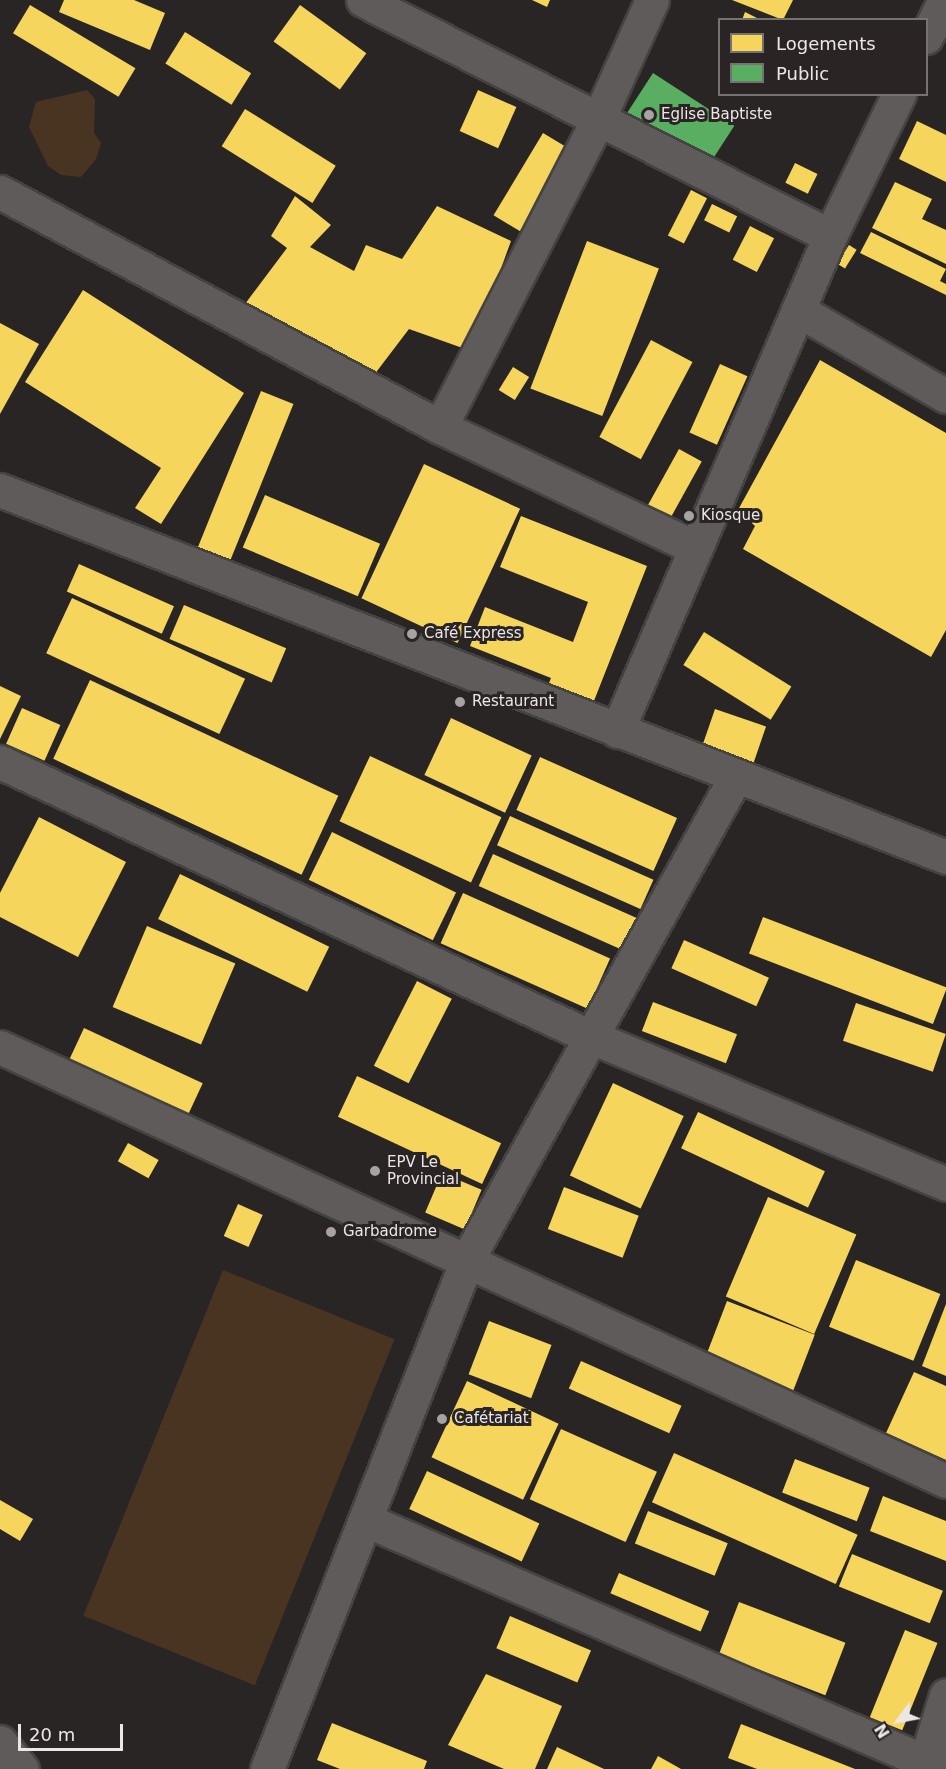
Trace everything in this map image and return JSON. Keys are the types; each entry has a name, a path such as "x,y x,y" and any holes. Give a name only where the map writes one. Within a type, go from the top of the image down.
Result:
{"street":[{"path":"363,0 830,237"},
{"path":"440,427 599,118 652,0"},
{"path":"928,35 945,0"},
{"path":"617,731 830,237 898,96"},
{"path":"0,192 440,427 696,548"},
{"path":"798,310 946,396"},
{"path":"0,490 735,778 946,858"},
{"path":"0,762 589,1036 946,1184"},
{"path":"275,1766 468,1258 589,1036 735,778"},
{"path":"0,1047 468,1258 946,1481"},
{"path":"368,1521 930,1766 946,1695"},
{"path":"0,1742 22,1769"}],"shaded area":[{"path":"87,90 95,99 94,133 101,143 96,159 81,177 61,175 48,166 29,127 36,102"},
{"path":"223,1270 395,1339 255,1685 83,1616"}],"building: Logements":[{"path":"64,0 134,0 165,13 150,50 59,12"},
{"path":"532,0 550,0 547,7"},
{"path":"732,0 793,0 784,18 778,18"},
{"path":"30,5 135,68 118,97 13,33"},
{"path":"300,5 366,53 340,90 274,41"},
{"path":"745,12 757,18 743,18"},
{"path":"185,32 251,73 232,105 165,63"},
{"path":"478,90 516,107 498,148 460,131"},
{"path":"245,109 336,166 312,203 222,146"},
{"path":"917,121 946,135 946,182 899,159"},
{"path":"543,133 570,149 520,231 494,215"},
{"path":"795,163 817,174 808,194 785,183"},
{"path":"895,182 932,199 922,219 946,230 946,264 872,228"},
{"path":"691,190 707,198 684,244 668,235"},
{"path":"295,196 331,225 310,247 354,271 366,245 402,259 437,206 511,241 471,351 409,329 374,375 245,304 287,248 271,236"},
{"path":"712,204 737,216 729,232 704,220"},
{"path":"750,226 774,238 757,272 733,260"},
{"path":"871,232 946,269 940,281 946,284 946,295 860,253"},
{"path":"587,241 659,269 602,416 530,389"},
{"path":"849,245 857,250 845,268 837,264"},
{"path":"83,290 244,393 161,524 135,508 161,468 25,382"},
{"path":"0,323 39,344 0,414"},
{"path":"651,340 692,362 641,459 599,437"},
{"path":"820,360 946,433 946,630 931,657 743,549 755,526 738,510"},
{"path":"720,364 747,376 717,445 689,433"},
{"path":"513,367 529,377 515,400 499,390"},
{"path":"261,391 293,404 228,567 195,554"},
{"path":"679,449 702,462 669,521 646,508"},
{"path":"424,464 520,509 458,643 361,598"},
{"path":"265,495 380,544 358,596 243,547"},
{"path":"521,516 647,566 590,711 545,693 551,678 470,646 485,607 573,642 588,602 500,567"},
{"path":"79,564 174,606 162,634 67,591"},
{"path":"72,598 245,679 219,734 46,653"},
{"path":"184,605 286,648 272,682 170,639"},
{"path":"704,632 791,687 771,720 683,665"},
{"path":"90,680 338,796 302,875 53,759"},
{"path":"0,686 21,696 0,739"},
{"path":"22,708 60,725 45,761 6,744"},
{"path":"715,709 766,727 753,764 702,747"},
{"path":"451,718 532,756 505,813 424,775"},
{"path":"370,756 501,817 471,883 340,821"},
{"path":"540,757 677,818 653,871 516,810"},
{"path":"510,816 653,880 640,909 497,845"},
{"path":"39,817 126,862 78,957 0,917 0,893"},
{"path":"332,832 456,892 433,940 309,880"},
{"path":"493,854 640,919 626,951 479,886"},
{"path":"180,874 329,947 307,992 158,919"},
{"path":"463,893 610,958 588,1009 441,943"},
{"path":"763,917 946,987 933,1024 749,953"},
{"path":"147,926 235,964 201,1045 113,1007"},
{"path":"684,940 769,978 756,1006 671,968"},
{"path":"417,981 452,999 409,1083 374,1066"},
{"path":"653,1002 737,1034 726,1063 642,1031"},
{"path":"856,1003 946,1034 933,1072 843,1041"},
{"path":"84,1028 203,1083 187,1118 68,1062"},
{"path":"357,1076 501,1143 482,1184 338,1117"},
{"path":"613,1083 684,1116 641,1208 570,1175"},
{"path":"698,1112 825,1171 808,1207 681,1148"},
{"path":"128,1143 159,1160 148,1178 118,1161"},
{"path":"442,1173 482,1190 465,1229 425,1213"},
{"path":"564,1187 639,1216 623,1258 548,1229"},
{"path":"768,1197 856,1235 814,1334 726,1296"},
{"path":"238,1204 263,1215 248,1247 224,1236"},
{"path":"856,1260 940,1294 913,1361 829,1327"},
{"path":"727,1301 815,1335 793,1393 705,1359"},
{"path":"946,1304 946,1376 922,1366"},
{"path":"489,1321 552,1345 531,1398 469,1374"},
{"path":"581,1361 681,1406 669,1433 569,1388"},
{"path":"914,1372 946,1386 946,1460 886,1433"},
{"path":"467,1381 559,1424 523,1500 432,1457"},
{"path":"561,1429 657,1472 626,1542 530,1499"},
{"path":"674,1453 858,1535 836,1584 652,1502"},
{"path":"795,1459 870,1488 857,1521 782,1493"},
{"path":"427,1471 539,1523 522,1561 409,1509"},
{"path":"883,1496 946,1521 946,1561 870,1531"},
{"path":"0,1500 33,1519 20,1541 0,1529"},
{"path":"648,1511 728,1543 715,1576 635,1543"},
{"path":"852,1554 943,1591 930,1623 839,1586"},
{"path":"619,1573 709,1611 701,1632 610,1593"},
{"path":"739,1602 845,1643 825,1695 719,1654"},
{"path":"510,1616 591,1650 577,1683 496,1648"},
{"path":"905,1630 937,1643 902,1730 870,1717"},
{"path":"486,1674 562,1706 535,1769 504,1769 448,1745"},
{"path":"332,1723 427,1761 424,1769 340,1769 317,1760"},
{"path":"741,1724 855,1769 757,1769 728,1758"},
{"path":"557,1747 604,1769 547,1769"},
{"path":"658,1756 681,1769 651,1769"}],"building: Public":[{"path":"653,73 734,126 709,165 627,112"}],"place":[{"name":"Eglise Baptiste","path":"649,115"},
{"name":"Kiosque","path":"689,516"},
{"name":"Café Express","path":"412,634"},
{"name":"Restaurant","path":"460,702"},
{"name":"EPV Le Provincial","path":"375,1171"},
{"name":"Garbadrome","path":"331,1232"},
{"name":"Cafétariat","path":"442,1419"}]}
